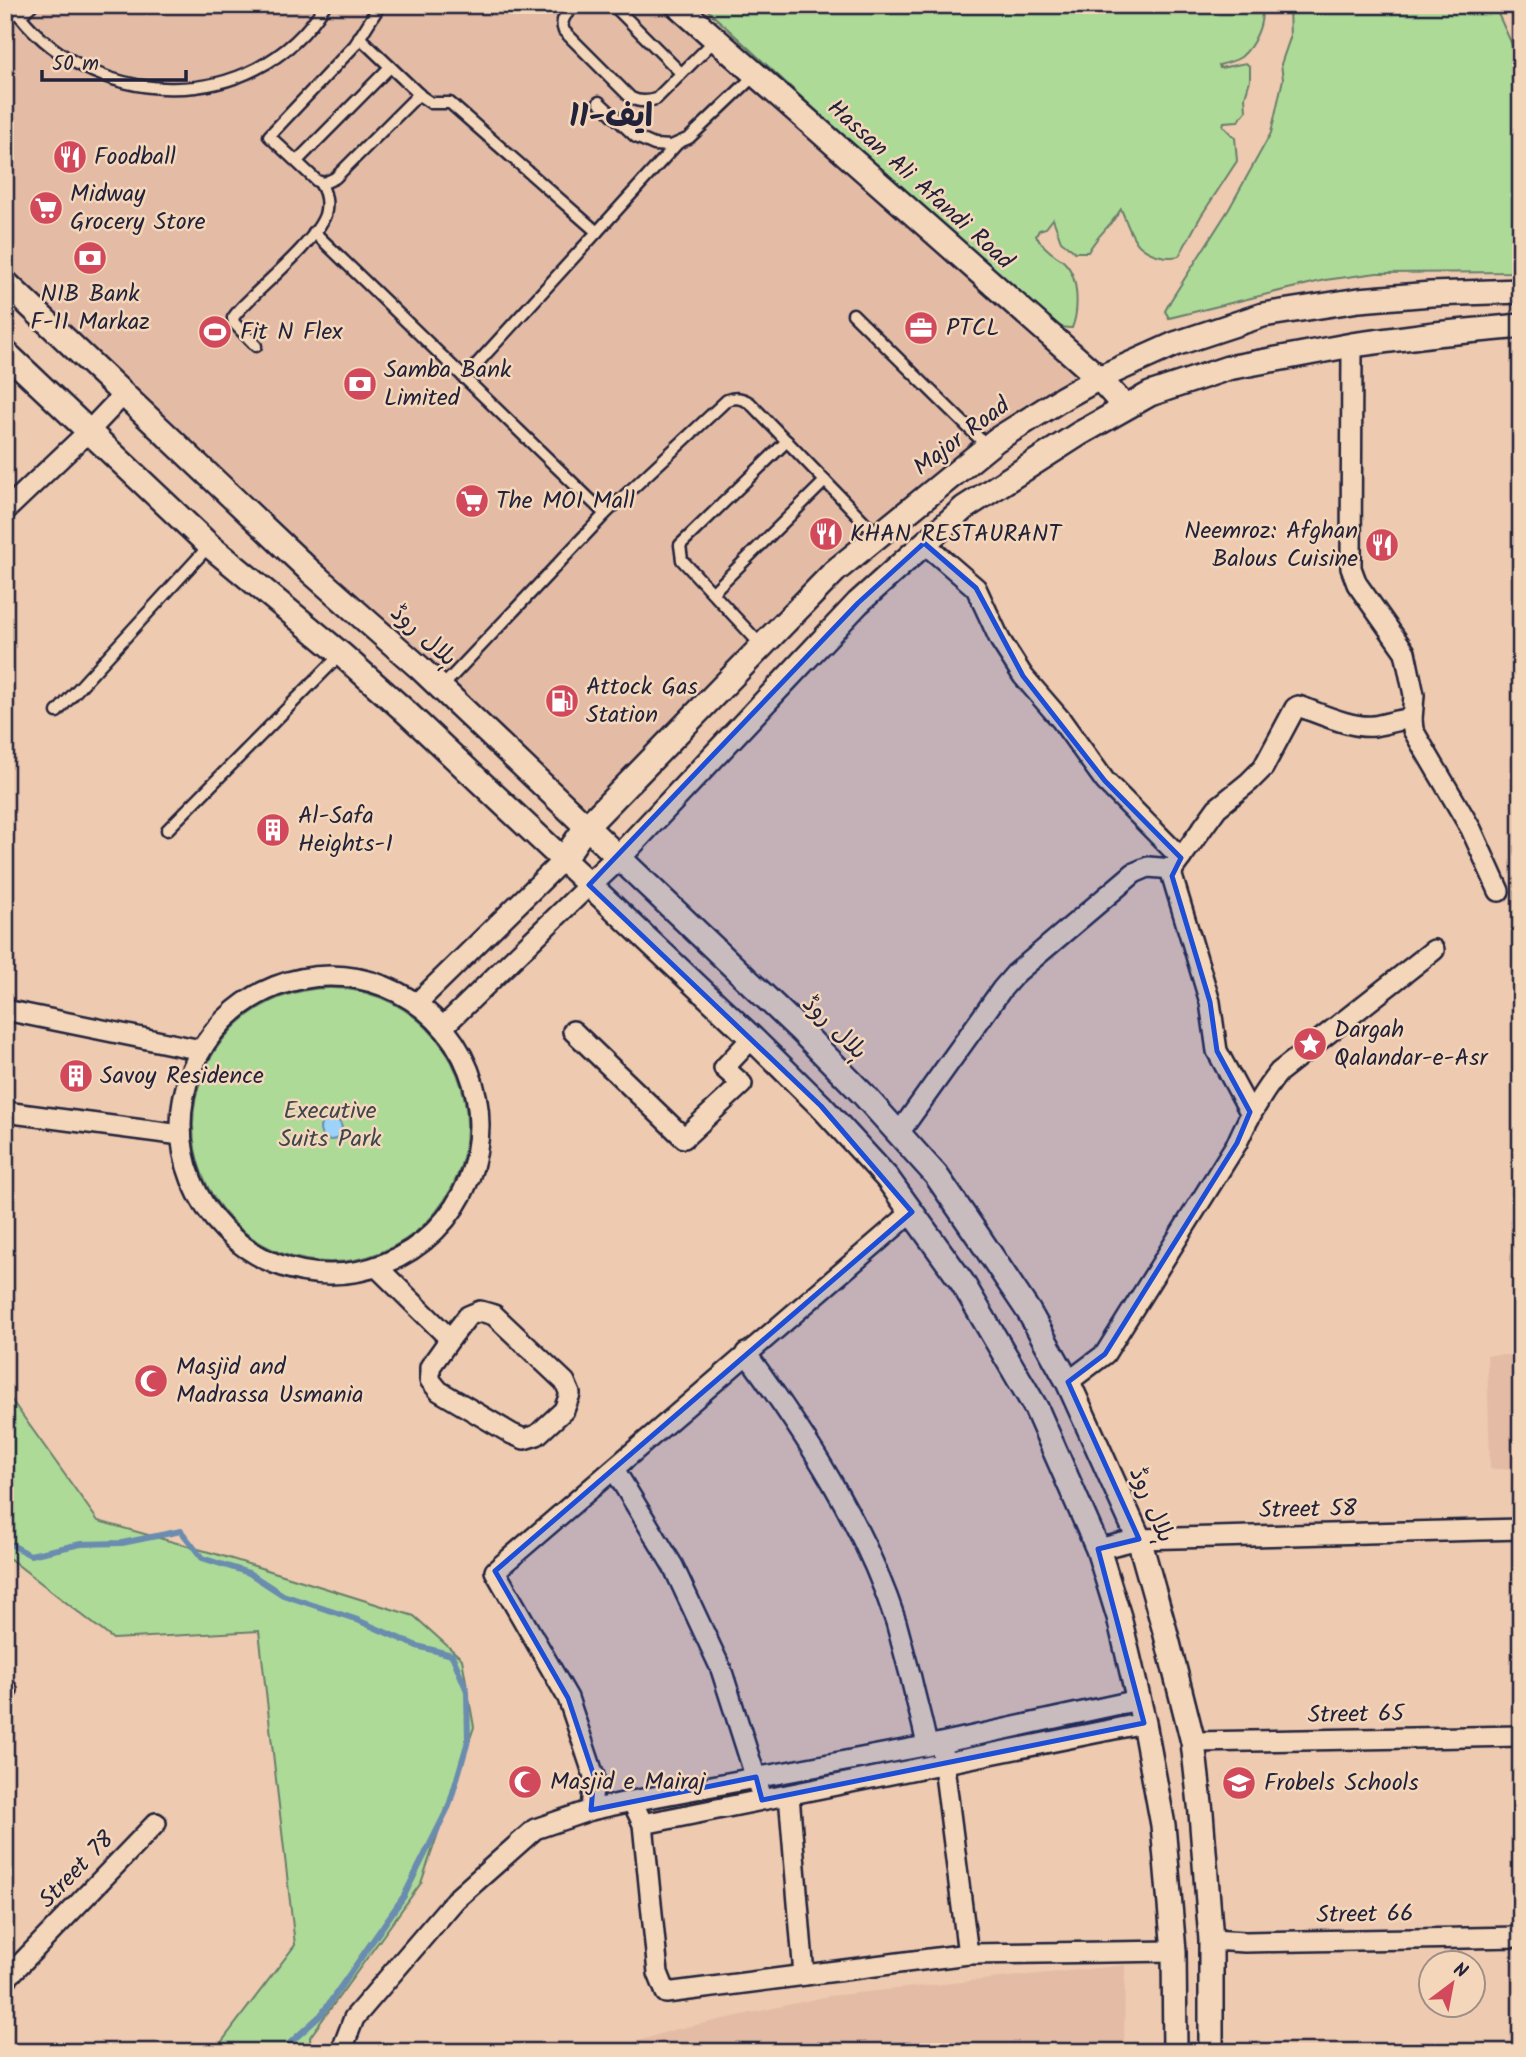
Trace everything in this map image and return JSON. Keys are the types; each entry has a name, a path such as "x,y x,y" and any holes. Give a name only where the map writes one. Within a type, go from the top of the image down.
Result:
{"street":[{"name":"Hassan Ali Afandi Road","path":"677,5 1099,378 1125,407"},
{"name":"ہلال روڈ","path":"5,282 310,571 441,688 800,1030 936,1175 1029,1312 1068,1382 1139,1539 1193,1742 1211,1940 1211,2052"},
{"name":"Major Road","path":"563,860 586,827 835,571 987,447 1051,405 1099,378 1175,344 1263,315 1359,300 1431,293 1521,291"},
{"path":"443,1027 619,857 858,603 964,508 1079,433 1150,394 1228,368 1352,345 1521,326"},
{"path":"1352,345 1351,568 1357,584 1405,652 1414,695 1413,730 1471,829 1499,891"},
{"path":"5,352 210,546 341,654 752,1038 821,1106 887,1178 962,1282 1036,1408 1098,1549 1119,1617 1144,1723 1163,1825 1174,1951 1175,2052"},
{"path":"5,511 123,395"},
{"path":"924,543 976,588 1000,640 1023,676 1061,720 1105,781 1177,864"},
{"path":"1251,1112 1217,1051 1210,1002 1172,876 1177,864 1217,808 1263,768 1298,706 1351,724 1371,726 1398,719 1412,719"},
{"path":"417,1003 563,860"},
{"path":"899,1133 1002,989 1026,962 1043,951 1134,873 1148,867 1177,864"},
{"path":"1068,1382 1105,1354 1237,1143 1264,1090 1279,1072 1434,950"},
{"path":"336,975 379,984 417,1003 443,1027 467,1063 479,1106 478,1150 464,1192 439,1228 411,1251 377,1267 340,1274 303,1272 268,1260 236,1240 208,1211 190,1175 181,1135 184,1091 201,1050 220,1024 253,996 293,980 336,975"},
{"path":"5,1010 201,1050"},
{"path":"573,1031 684,1138 742,1084 724,1068 752,1038"},
{"path":"5,1112 181,1135"},
{"path":"591,1810 594,1776 568,1698 495,1571 912,1212"},
{"path":"377,1267 450,1339"},
{"path":"480,1311 494,1315 565,1382 570,1394 564,1410 537,1435 524,1439 439,1391 430,1380 430,1367 450,1339 468,1315 480,1311"},
{"path":"746,1353 816,1454 873,1564 895,1621 942,1763 968,1954"},
{"path":"614,1469 673,1566 705,1634 720,1669 762,1800"},
{"name":"Street 58","path":"1098,1549 1139,1539 1521,1529"},
{"path":"341,2052 354,2018 455,1899 535,1829 591,1810 632,1801 934,1744 1138,1700"},
{"path":"643,1824 1144,1723"},
{"name":"Street 65","path":"1193,1742 1521,1736"},
{"path":"789,1795 804,1975"},
{"path":"632,1801 643,1824 658,1973 666,1993 968,1954 1174,1951"},
{"name":"Street 78","path":"5,1980 156,1823"},
{"name":"Street 66","path":"1211,1940 1245,1942 1521,1937"}],"lane":[{"path":"12,5 41,39 65,58 92,73 121,83 178,89 205,86 256,68 300,37 325,5"},
{"path":"20,16 33,5"},
{"path":"256,346 234,323 235,314 299,250 325,215 326,206 326,196 320,183 269,136 355,45 380,5"},
{"path":"576,5 564,17 564,31 631,98 642,101 656,99 716,39"},
{"path":"613,5 681,73"},
{"path":"359,37 431,103 450,103 597,232"},
{"path":"297,160 390,67"},
{"path":"599,102 636,137 659,147 677,144 689,138 755,74"},
{"path":"320,183 330,182 335,178 419,94"},
{"path":"464,378 677,144"},
{"path":"314,232 605,514"},
{"path":"853,314 987,447"},
{"path":"441,688 605,514 727,400 734,397 750,403 878,536"},
{"path":"762,646 682,560 680,545 787,441"},
{"path":"713,592 825,481"},
{"path":"57,712 210,546"},
{"path":"167,830 341,654"}],"highlighted area":[{"path":"924,543 976,588 1023,676 1105,781 1181,858 1172,876 1210,1002 1217,1051 1250,1112 1237,1143 1105,1354 1068,1382 1139,1539 1098,1549 1144,1723 762,1800 756,1777 591,1810 594,1776 568,1698 495,1571 912,1212 821,1106 589,885 858,603"}],"shaded area":[{"path":"5,5 696,5 851,160 1095,375 902,516 586,827 5,280"},
{"path":"1487,1355 1521,1355 1521,1469 1490,1469"},
{"path":"1125,1965 1124,2052 603,2052 673,2030 829,1996"}],"green space":[{"path":"702,5 1260,5 1261,18 1258,33 1246,52 1236,60 1219,65 1220,68 1246,63 1250,67 1250,80 1245,97 1246,111 1238,121 1224,122 1223,126 1235,138 1237,161 1179,256 1159,256 1140,246 1131,234 1121,209 1088,252 1075,252 1061,241 1053,219 1046,228 1039,230 1036,236 1038,239 1064,262 1073,277 1077,304 1072,328 1051,324 1033,312"},
{"path":"1289,5 1494,5 1521,64 1521,272 1377,273 1325,280 1169,318 1165,311 1171,300 1229,209 1271,133 1283,79 1281,64 1290,38"},
{"name":"Executive Suits Park","path":"343,988 383,998 406,1011 427,1028 444,1049 457,1072 465,1098 465,1152 457,1178 444,1201 427,1222 406,1239 383,1252 357,1260 317,1262 277,1252 265,1246 243,1231 224,1212 203,1178 195,1152 193,1112 203,1072 209,1060 224,1038 243,1019 277,998 303,990"},
{"path":"5,1391 98,1521 216,1554 414,1616 462,1659 474,1727 421,1883 310,2037 311,2052 214,2052 295,1945 259,1631 113,1639 5,1555"}],"water":[{"path":"331,1118 339,1121 342,1129 339,1137 331,1140 323,1137 320,1129 323,1121"}],"waterway":[{"path":"1515,5 1521,17"},
{"path":"5,1541 30,1555 81,1544 122,1543 181,1531 202,1558 249,1573 283,1595 355,1619 417,1646 452,1655 467,1691 468,1741 449,1806 404,1896 321,2015 290,2043 290,2052"}],"place":[{"name":"Foodball","path":"70,157"},
{"name":"Midway Grocery Store","path":"46,208"},
{"name":"NIB Bank F-11 Markaz","path":"90,258"},
{"name":"PTCL","path":"921,328"},
{"name":"Fit N Flex","path":"215,332"},
{"name":"Samba Bank Limited","path":"360,384"},
{"name":"The MOI Mall","path":"472,501"},
{"name":"KHAN RESTAURANT","path":"826,534"},
{"name":"Neemroz: Afghan Balous Cuisine","path":"1382,545"},
{"name":"Attock Gas Station","path":"562,701"},
{"name":"Al-Safa Heights-1","path":"273,830"},
{"name":"Dargah Qalandar-e-Asr","path":"1310,1044"},
{"name":"Savoy Residence","path":"76,1076"},
{"name":"Masjid and Madrassa Usmania","path":"151,1381"},
{"name":"Masjid e Mairaj","path":"525,1782"},
{"name":"Frobels Schools","path":"1239,1783"}],"district":[{"name":"ایف-11","path":"611,117"}]}
